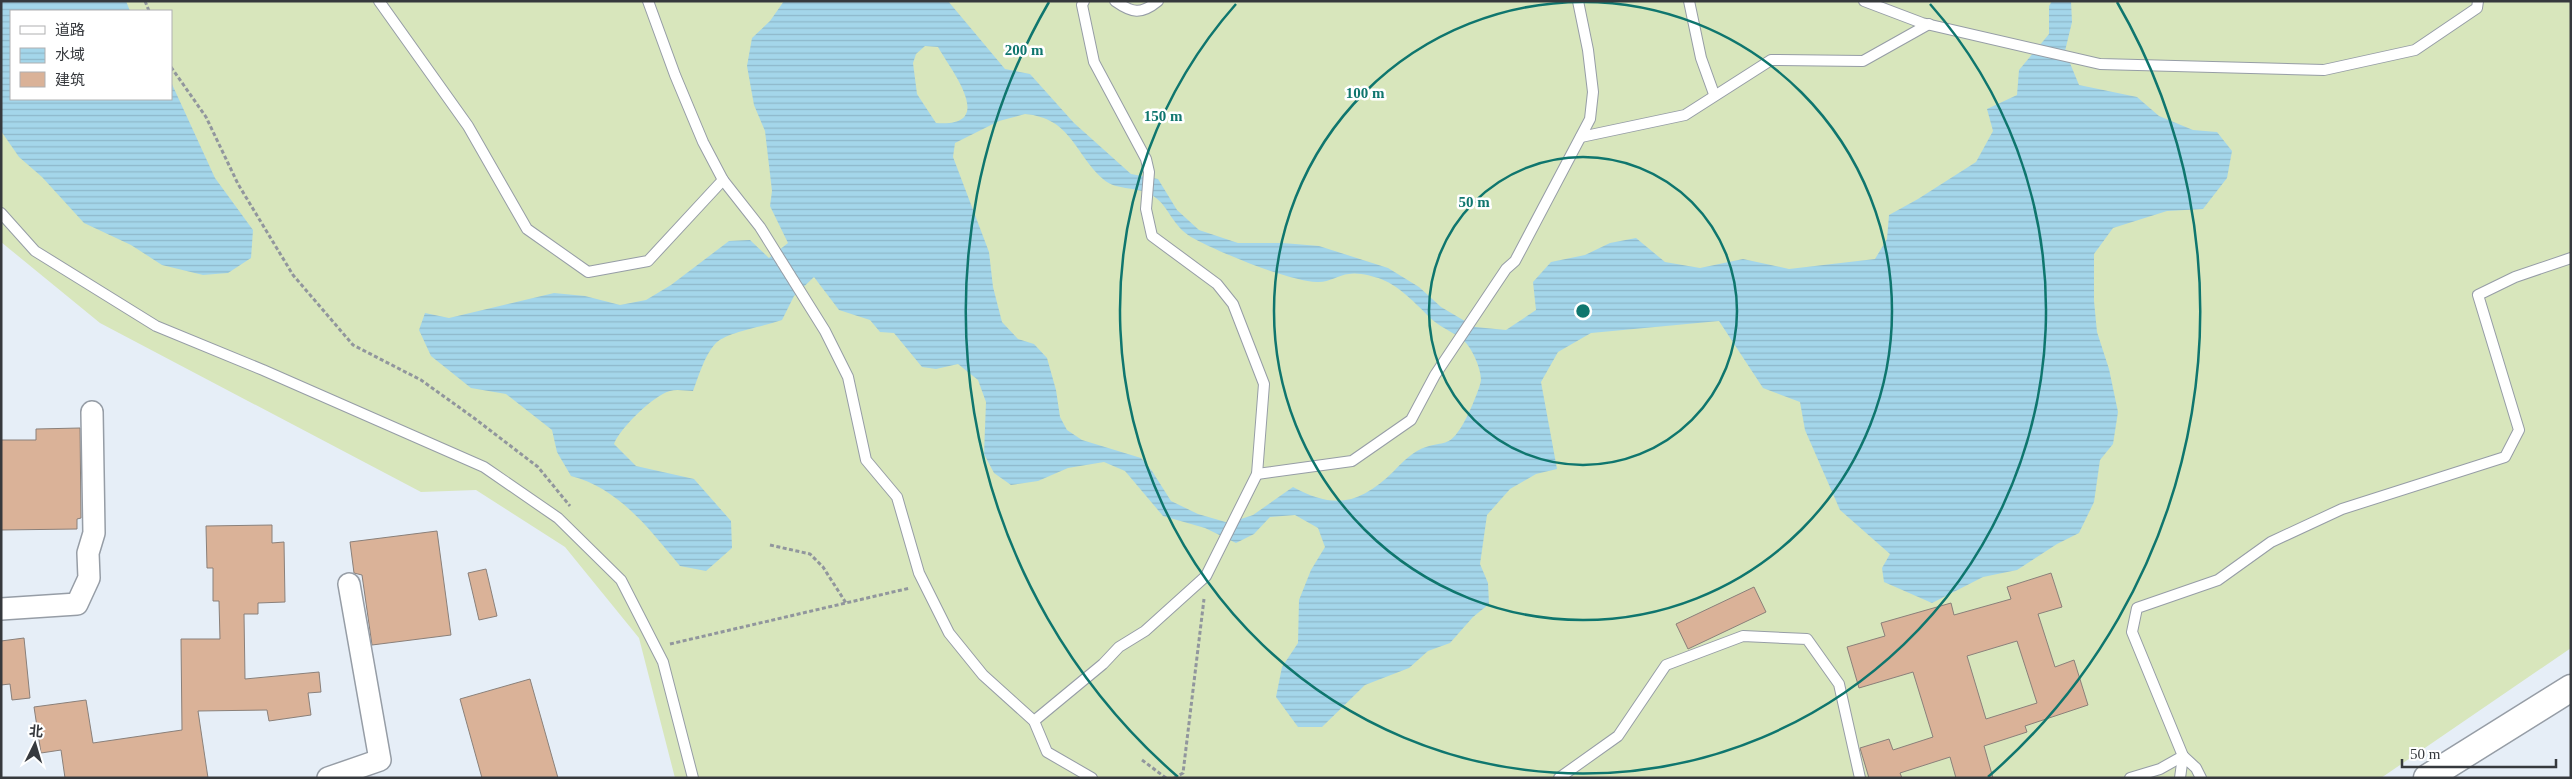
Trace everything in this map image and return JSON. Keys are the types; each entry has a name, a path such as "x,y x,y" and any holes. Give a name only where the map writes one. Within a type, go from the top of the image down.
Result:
{"street":[{"path":"1,609 77,604 89,578 88,553 94,533 92,412"},
{"path":"328,778 380,760 349,584"},
{"path":"2427,778 2571,688"}],"lane":[{"path":"379,1 468,126 526,229 588,272 648,261 723,180"},
{"path":"648,1 675,75 703,142 723,180 760,227 825,331 848,377 866,460 897,497 919,573 950,633 982,675 1034,721 1047,752 1092,778"},
{"path":"1034,721 1103,664 1119,647 1144,631 1206,576 1257,474 1264,384 1233,304 1218,284 1152,236 1146,209 1149,172 1146,159 1094,62 1082,5 1084,1"},
{"path":"1115,1 1129,11 1148,10 1158,1"},
{"path":"1257,474 1352,461 1411,420 1434,375 1506,269 1515,261 1590,119 1592,92 1588,50 1578,1"},
{"path":"1689,1 1701,58 1714,94"},
{"path":"1864,1 1929,24 2100,64 2324,70 2415,50 2476,8 2478,1"},
{"path":"1581,137 1685,115 1714,94 1771,60 1863,61 1929,24"},
{"path":"1,214 35,251 156,326 263,370 484,467 558,518 621,580 663,662 693,778"},
{"path":"2201,778 2196,768 2183,756 2132,632 2137,608 2218,580 2271,542 2342,509 2505,457 2519,430 2478,295 2515,277 2571,258"},
{"path":"1559,778 1618,736 1666,665 1743,636 1807,639 1838,684 1860,778"},
{"path":"2130,778 2160,769 2183,756"},
{"path":"2180,778 2183,756"}],"path":[{"path":"172,68 206,117 238,184 293,275 353,345 421,380 474,418 538,467 574,513"},
{"path":"770,546 810,554 823,567 846,603"},
{"path":"1174,778 1183,773 1206,576"},
{"path":"656,648 925,585"},
{"path":"1142,760 1166,778"}],"green space":[{"path":"1,1 2571,1 2571,648 2381,778 675,778 639,638 565,547 476,490 421,492 100,323 1,242"}],"water":[{"path":"1,1 126,1 130,10 10,10 10,100 172,100 172,84 215,178 253,230 251,258 228,273 203,275 162,265 131,245 84,223 42,177 19,157 1,131"},
{"path":"784,1 948,1 1005,69 1030,74 1074,123 1131,174 1158,179 1177,210 1199,230 1238,243 1283,243 1319,246 1388,268 1419,287 1441,307 1475,327 1506,330 1536,310 1533,282 1551,262 1585,255 1610,243 1636,238 1665,262 1700,268 1743,259 1789,269 1875,259 1887,239 1889,215 1976,162 1993,131 1987,109 2017,95 2019,70 2049,34 2049,6 2052,1 2071,1 2072,22 2065,51 2079,85 2137,97 2159,116 2193,130 2217,132 2232,151 2227,178 2203,209 2167,211 2113,228 2094,254 2094,301 2097,332 2109,369 2118,412 2113,444 2100,460 2094,502 2079,533 2057,544 2017,570 1983,577 1932,603 1884,582 1882,568 1890,554 1840,510 1805,430 1800,402 1763,388 1719,321 1591,333 1558,352 1541,382 1557,469 1536,474 1510,489 1487,515 1480,564 1488,583 1489,604 1473,617 1450,643 1428,651 1409,668 1365,685 1322,727 1298,727 1276,697 1282,667 1298,643 1299,600 1311,570 1325,547 1318,528 1295,515 1270,517 1254,534 1236,543 1205,528 1163,516 1125,471 1104,462 1068,468 1038,481 1011,485 994,473 984,454 986,402 978,380 958,364 936,369 922,367 894,333 880,332 870,320 839,310 814,277 794,296 782,320 736,333 720,340 715,344 702,366 693,391 673,390 655,399 630,421 617,437 614,444 636,466 694,479 731,521 732,548 706,571 680,566 645,525 619,500 588,482 571,476 557,452 552,430 506,394 471,388 431,356 419,330 425,313 449,318 554,293 585,296 620,305 646,300 671,285 729,241 750,240 769,258 788,243 770,206 772,191 765,131 754,105 747,66 752,38 770,21","holes":["925,46 938,47 965,95 967,107 965,116 955,122 936,123 917,94 913,63 916,54","1025,114 1053,122 1070,138 1093,169 1103,179 1115,186 1150,194 1160,202 1185,233 1218,250 1253,265 1289,277 1321,282 1356,274 1378,278 1396,287 1435,322 1465,342 1476,360 1481,376 1480,384 1463,425 1456,435 1445,443 1417,451 1382,482 1358,497 1334,501 1322,499 1293,487 1253,515 1229,523 1198,514 1171,501 1152,471 1141,458 1082,440 1067,430 1060,417 1056,390 1047,358 1034,344 1018,339 1002,322 993,287 989,252 953,157 955,143 999,121"]}],"building":[{"path":"80,428 81,518 77,519 77,529 1,530 1,440 36,440 36,429"},
{"path":"272,525 272,543 284,542 285,602 258,603 258,614 244,614 245,679 319,672 321,692 308,693 311,715 269,721 267,710 198,711 208,778 65,778 61,750 41,753 34,707 86,700 93,743 182,730 181,639 220,639 219,601 213,601 213,568 207,568 206,526"},
{"path":"437,531 451,635 372,645 362,575 354,573 350,542"},
{"path":"486,569 497,616 479,620 468,573"},
{"path":"2051,573 2062,607 2038,614 2055,667 2074,660 2088,705 2025,726 2027,732 1984,746 1993,778 1956,778 1950,757 1900,773 1902,778 1869,778 1860,748 1889,739 1893,750 1933,737 1913,672 1859,688 1847,647 1885,636 1881,623 1951,603 1954,615 2011,599 2007,587","holes":["2017,641 2037,703 1986,719 1967,656"]},
{"path":"1754,587 1766,612 1688,649 1676,624"},
{"path":"24,638 30,698 12,700 10,684 1,685 1,641"},
{"path":"530,679 558,778 482,778 460,699"}]}
